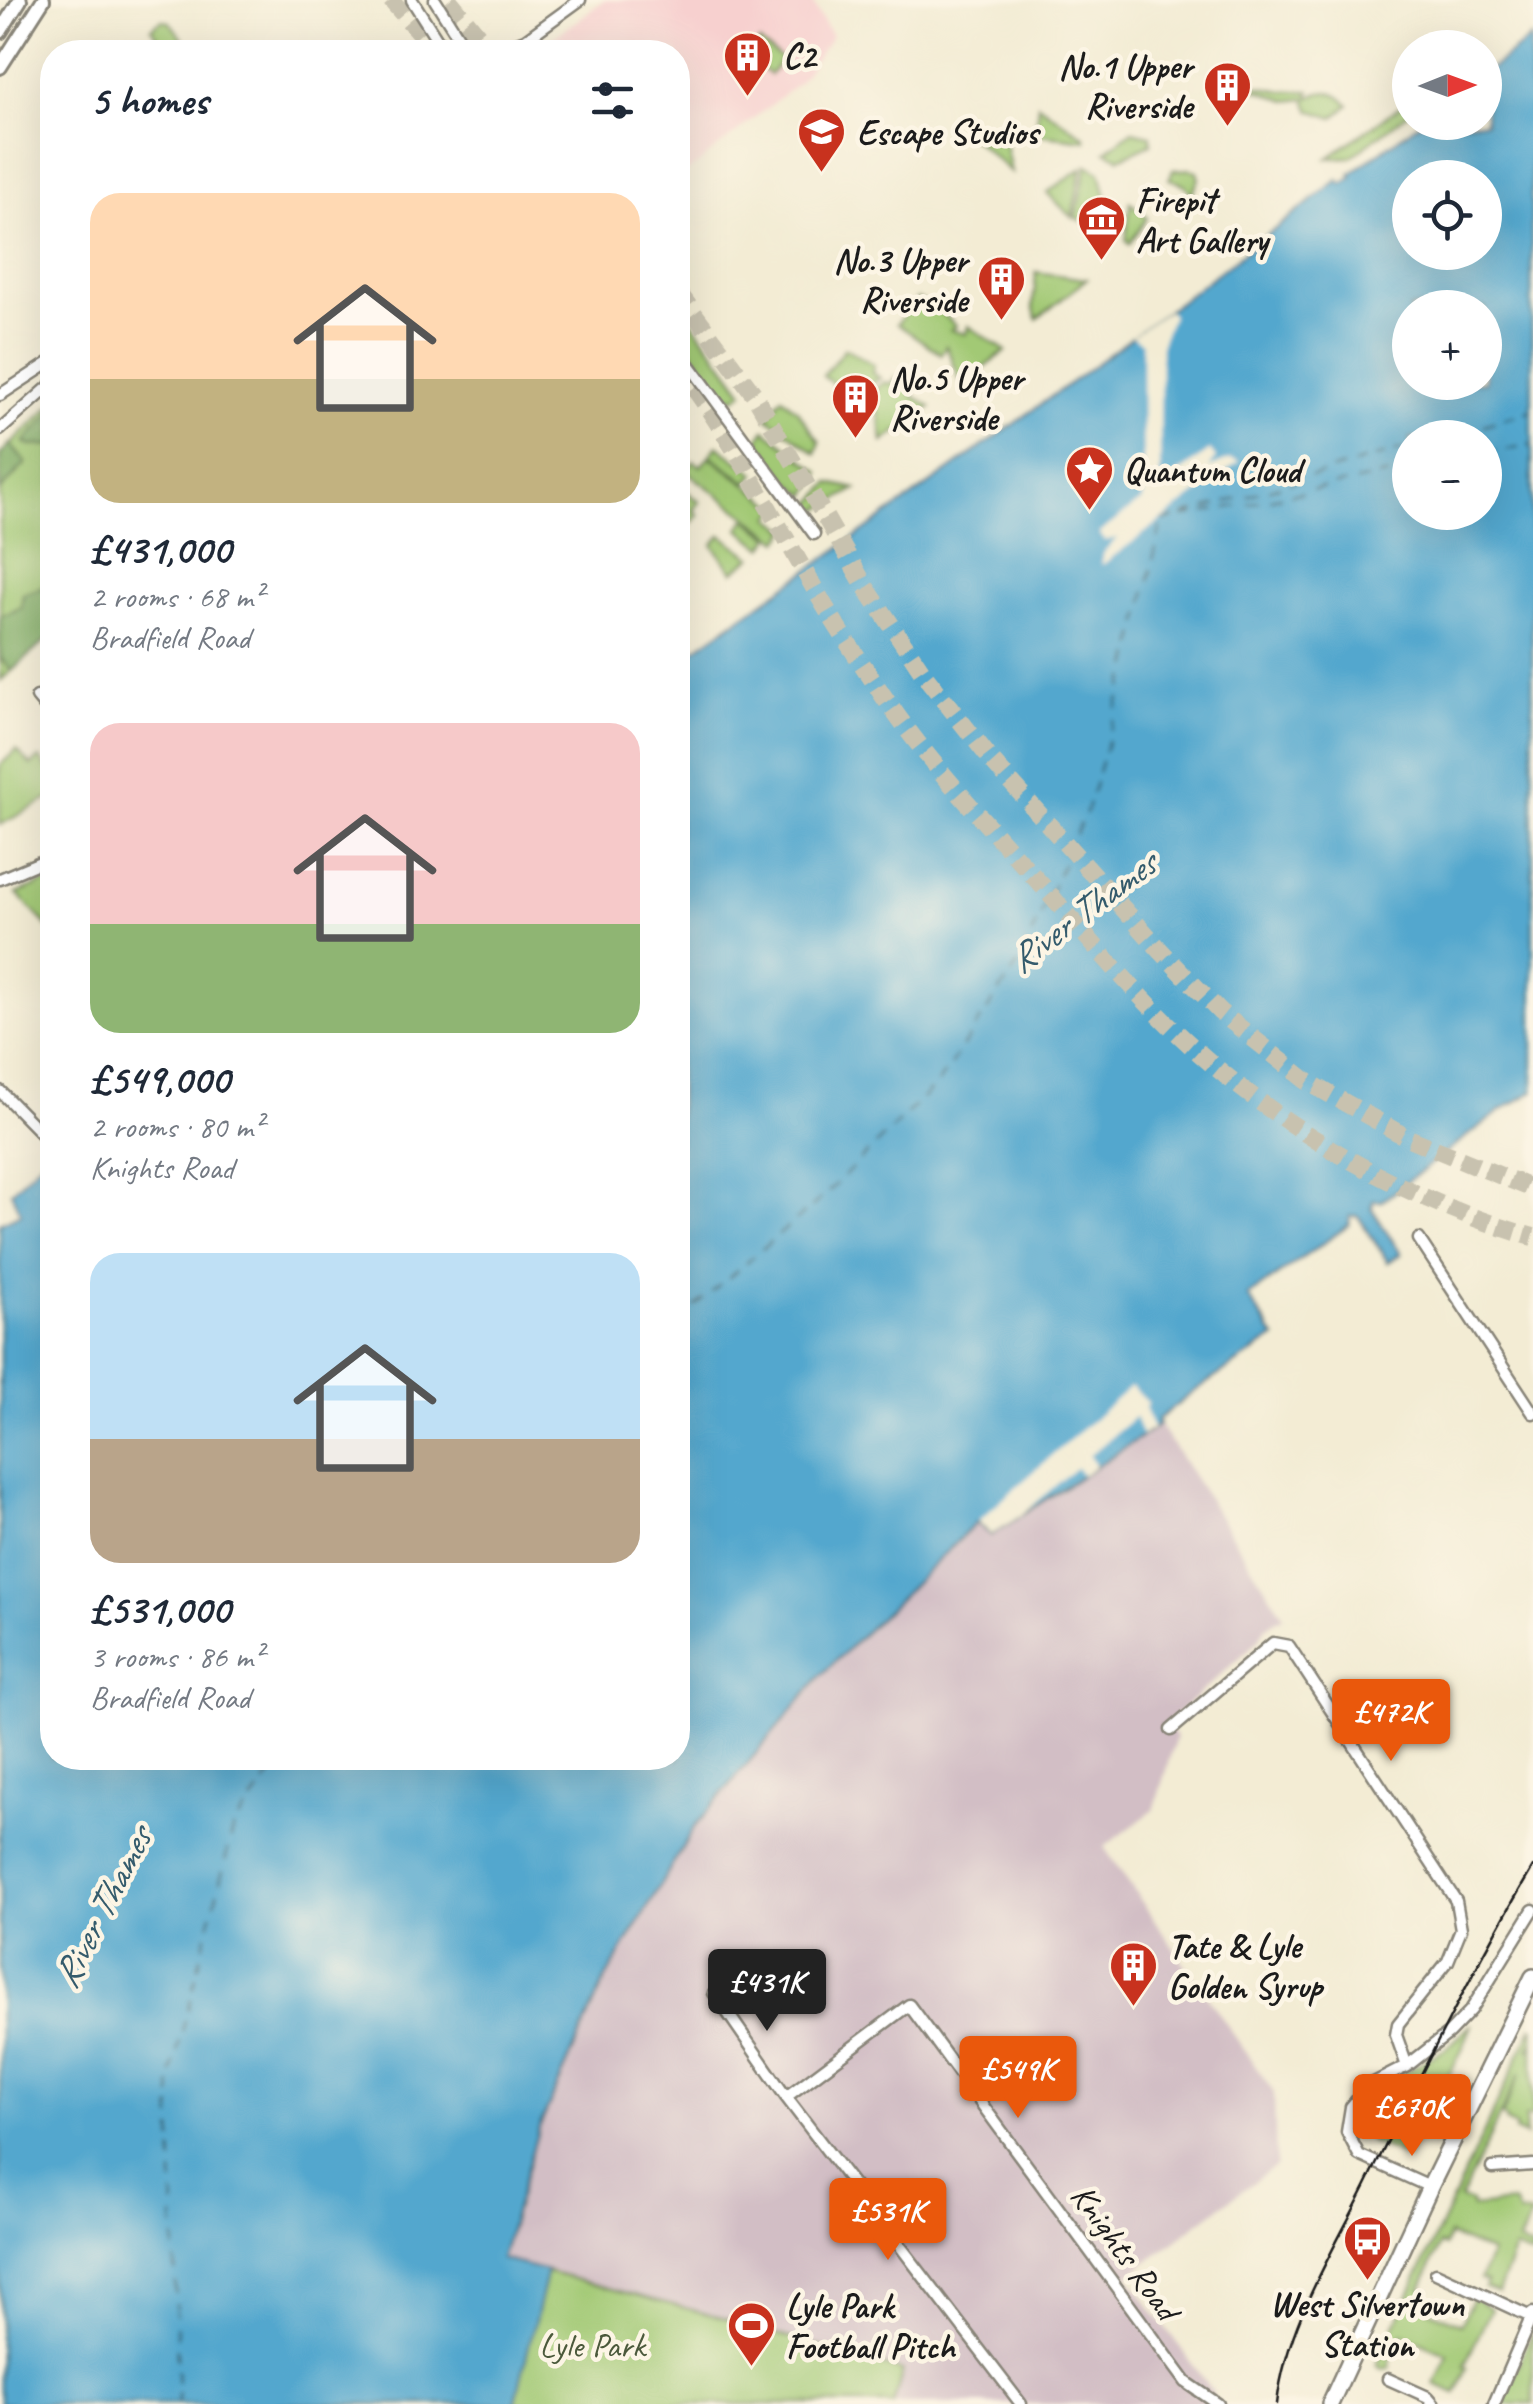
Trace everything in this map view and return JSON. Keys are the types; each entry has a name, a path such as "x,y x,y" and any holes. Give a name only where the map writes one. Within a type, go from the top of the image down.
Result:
{"main road":[{"path":"1330,2404 1533,1977"}],"street":[{"path":"18,42 0,31 20,0"},
{"path":"0,67 43,0"},
{"path":"412,0 437,40"},
{"path":"435,0 460,40"},
{"path":"525,40 580,0"},
{"path":"690,365 814,534"},
{"path":"0,395 40,369"},
{"path":"0,430 40,395"},
{"path":"37,697 40,701"},
{"path":"0,879 40,861"},
{"path":"0,1092 40,1132"},
{"path":"1419,1239 1533,1413"},
{"path":"1170,1730 1273,1642 1289,1646 1456,1901 1461,1929 1448,1960 1398,2024 1396,2034 1408,2066"},
{"path":"1430,2187 1364,2160 1354,2150 1347,2120 1356,2098 1368,2086 1408,2066 1471,2010 1533,1910"},
{"path":"714,1994 786,2097 1021,2404"},
{"name":"Knights Road","path":"786,2097 909,2006 1186,2382 1218,2404"},
{"path":"1492,2168 1533,2165"},
{"path":"1436,2273 1532,2314 1494,2404"},
{"path":"1388,2380 1434,2404"}],"shaded area":[{"path":"604,0 811,0 832,36 800,81 690,170 690,40 551,40"},
{"path":"1159,1424 1284,1616 1265,1627 1259,1640 1166,1724 1176,1737 1154,1810 1104,1847 1274,2093 1276,2165 1128,2276 1214,2394 1203,2404 893,2404 902,2370 501,2260 538,2130 575,2046 605,1980 693,1829 823,1673 978,1521 1020,1517"}],"green space":[{"path":"162,20 170,22 184,40 160,40 151,28"},
{"path":"759,42 782,59 770,75 748,58"},
{"path":"1234,81 1283,91 1310,91 1309,98 1330,92 1349,105 1334,118 1310,110 1306,99 1287,101"},
{"path":"1038,104 1085,137 1085,140 1036,134"},
{"path":"1392,112 1392,126 1351,157 1328,158"},
{"path":"1132,131 1151,135 1151,144 1120,158 1106,151"},
{"path":"971,137 1005,143 1011,172"},
{"path":"1087,165 1100,172 1113,225 1109,230 1075,218"},
{"path":"1082,168 1072,217 1047,193"},
{"path":"1191,169 1199,179 1192,194 1184,184 1169,179 1173,170"},
{"path":"1130,202 1147,218 1129,244 1126,241"},
{"path":"1036,272 1087,279 1037,319 1033,306"},
{"path":"917,299 937,308 956,326 951,330 966,334 968,326 1006,351 962,384 946,346 941,354 897,324"},
{"path":"690,318 744,392 734,398 724,394 690,348"},
{"path":"845,348 874,365 872,373 880,378 864,388 861,406 823,376"},
{"path":"895,378 895,383 914,389 913,396 931,407 883,442 879,414 868,401 876,395 874,390"},
{"path":"782,397 797,410 820,442 816,453 767,417"},
{"path":"40,417 40,646 0,681 0,455"},
{"path":"40,425 40,446 24,442"},
{"path":"765,430 820,472 807,496 789,481 758,440"},
{"path":"10,444 26,463 0,491 0,455"},
{"path":"717,445 755,473 748,483 710,455"},
{"path":"709,456 778,508 771,518 788,530 780,541 690,474 694,461 701,466"},
{"path":"830,483 856,489 813,513 809,507"},
{"path":"690,494 700,502 694,510 699,515 693,522"},
{"path":"746,519 771,537 764,548 739,529"},
{"path":"721,535 752,557 733,572 713,545"},
{"path":"40,588 40,646 12,671 0,657 0,616 21,608 23,594"},
{"path":"17,750 31,765 40,758 40,803 0,825 0,765"},
{"path":"40,884 40,918 17,894"},
{"name":"Lyle Park","path":"1533,1092 1503,1109 1382,1201 1373,1201 1372,1209 1401,1254 1388,1262 1358,1216 1350,1216 1349,1225 1248,1296 1275,1338 1199,1388 1157,1420 1159,1424 1153,1429 991,1535 977,1522 823,1673 693,1829 605,1980 538,2130 501,2260 712,2315 903,2371 893,2404 347,2404 672,1770 690,1770 690,1748 1375,1170"},
{"path":"1472,2024 1406,2157 1371,2142 1361,2116 1372,2091 1447,2048"},
{"path":"1533,2026 1529,2050 1533,2045 1533,2116 1525,2117 1526,2136 1515,2131 1516,2127 1502,2116 1520,2073 1460,2199 1471,2202 1472,2207 1514,2203 1519,2214 1532,2215 1519,2242 1533,2249 1533,2256 1515,2249 1498,2293 1485,2288 1487,2282 1480,2279 1491,2253 1449,2235 1445,2246 1440,2244 1421,2289 1425,2291 1419,2305 1461,2324 1473,2297 1491,2309 1456,2393 1435,2384 1448,2354 1403,2334 1390,2356 1390,2367 1377,2364"},
{"path":"1533,2330 1533,2404 1502,2404"}],"water":[{"name":"River Thames","path":"1531,38 1533,1092 1503,1109 1382,1201 1373,1201 1372,1209 1401,1254 1388,1262 1358,1216 1350,1216 1349,1225 1248,1296 1275,1338 1199,1388 1157,1420 1159,1424 1153,1429 991,1535 977,1522 823,1673 693,1829 605,1980 538,2130 501,2259 547,2271 515,2404 0,2404 0,1223 21,1213 11,1192 40,1162 40,1770 690,1770 690,653 1012,425 1338,180 1342,184 1352,177 1350,174 1396,140 1502,140 1502,60"}],"pier":[{"path":"1168,310 1172,316 1161,343 1160,487 1210,450 1216,458 1209,468 1230,459 1239,462 1102,565 1102,555 1117,538 1105,541 1099,533 1143,500 1142,343 1132,336"},
{"path":"1131,1386 1148,1404 1145,1407 1153,1429 1142,1435 1135,1417 1089,1456 1096,1466 1083,1475 1076,1468 1019,1517 991,1535 978,1521"}],"ferry route":[{"path":"1500,420 1533,410"},
{"path":"1502,450 1533,444"},
{"path":"1163,521 1392,452"},
{"path":"1183,517 1392,474"},
{"path":"690,1311 823,1197 938,1083 1019,963 1088,806 1129,668 1162,521"},
{"path":"178,2404 171,2076 234,1826 275,1770"}],"tunnel":[{"path":"391,0 426,40"},
{"path":"449,0 482,40"},
{"path":"690,308 754,394 865,586 926,677 992,761 1161,951 1220,1012 1308,1082 1406,1137 1533,1189"},
{"path":"690,382 735,450 835,622 899,719 976,813 1159,1015 1241,1088 1332,1150 1430,1200 1533,1237"}],"tram line":[{"path":"1277,2404 1290,2347 1312,2292 1446,2025 1533,1867"}],"place":[{"name":"C2","path":"748,98"},
{"name":"No.1 Upper Riverside","path":"1227,128"},
{"name":"Escape Studios","path":"822,174"},
{"name":"Firepit Art Gallery","path":"1101,262"},
{"name":"No.3 Upper Riverside","path":"1002,322"},
{"name":"No.5 Upper Riverside","path":"855,440"},
{"name":"Quantum Cloud","path":"1089,512"},
{"name":"Tate & Lyle Golden Syrup","path":"1133,2008"},
{"name":"West Silvertown Station","path":"1367,2282"},
{"name":"Lyle Park Football Pitch","path":"751,2368"}]}
